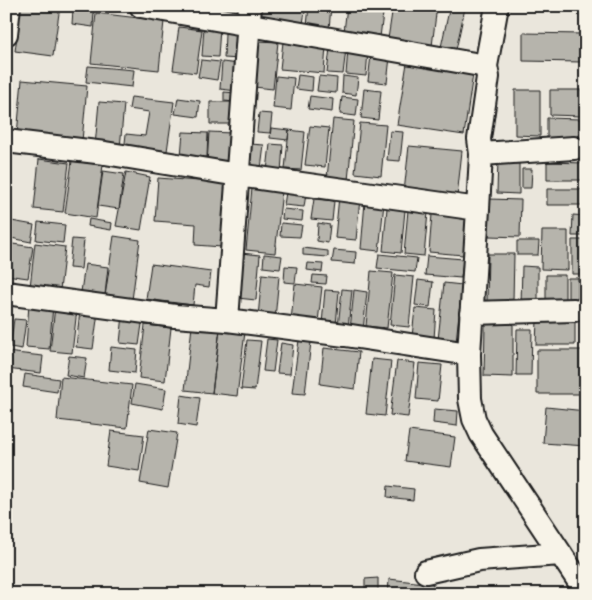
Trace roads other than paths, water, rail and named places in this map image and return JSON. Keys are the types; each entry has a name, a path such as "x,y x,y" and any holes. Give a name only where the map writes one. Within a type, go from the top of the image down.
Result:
{"street":[{"path":"6,34 9,6"},
{"path":"141,6 249,15 486,66"},
{"path":"497,6 486,66 488,77 479,139 481,154 469,354 470,399 474,419 481,434 586,592"},
{"path":"227,320 249,15"},
{"path":"6,140 478,209"},
{"path":"481,154 574,148"},
{"path":"6,293 175,316 227,320 345,335 469,354"},
{"path":"472,313 574,310"},
{"path":"426,572 479,560 561,554"}]}
